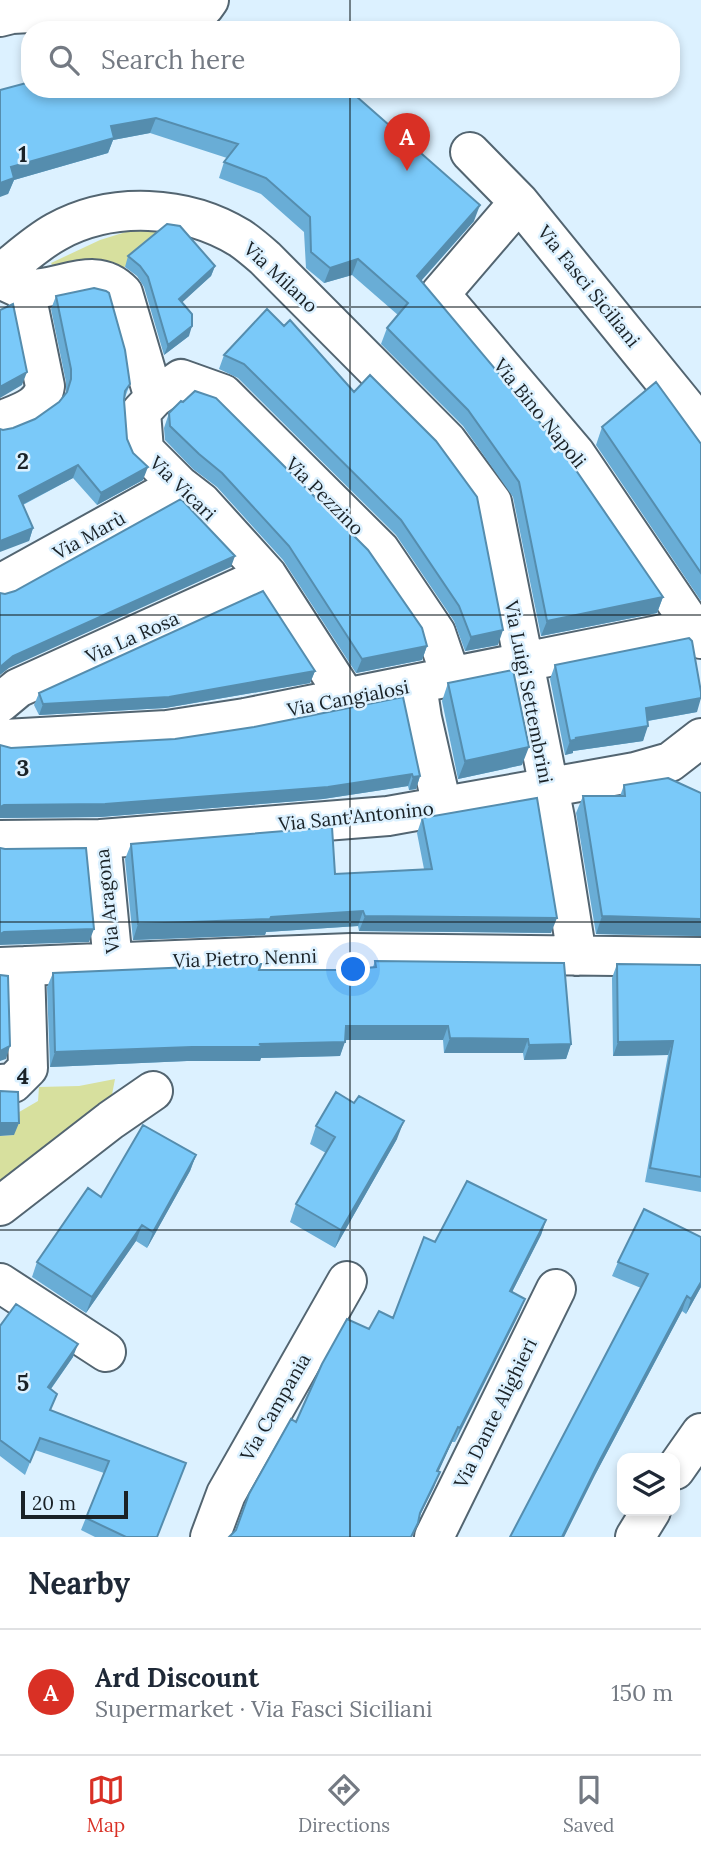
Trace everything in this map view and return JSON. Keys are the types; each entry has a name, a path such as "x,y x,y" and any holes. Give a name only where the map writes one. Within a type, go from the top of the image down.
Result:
{"street":[{"path":"0,17 87,10 180,18 204,7 209,0"},
{"name":"Via Fasci Siciliani","path":"470,152 519,202 701,426"},
{"name":"Via Bino Napoli","path":"519,202 440,294 575,453 697,633"},
{"name":"Via Milano","path":"8,281 54,233 104,214 157,211 184,215 213,225 241,239 265,258 447,441"},
{"path":"0,421 33,407 44,396 45,386 8,281 100,278 115,285 123,293 127,304 154,398"},
{"name":"Via Pezzino","path":"154,398 181,379 223,394 380,551 436,634 434,681"},
{"name":"Via Vicari","path":"154,398 141,412 144,450 179,485 201,502 267,575 347,699"},
{"name":"Via Luigi Settembrini","path":"447,441 492,502 555,818 577,956"},
{"name":"Via Marù","path":"0,584 179,485"},
{"name":"Via La Rosa","path":"0,703 18,688 267,575"},
{"name":"Via Cangialosi","path":"0,737 5,739 167,730 347,699 524,662 697,633"},
{"path":"434,681 422,718 442,806"},
{"name":"Via Sant'Antonino","path":"0,840 101,839 388,816 635,772 670,762 700,741"},
{"name":"Via Aragona","path":"101,839 113,963"},
{"name":"Via Pietro Nenni","path":"12,967 351,953 701,957"},
{"path":"12,967 14,1076"},
{"path":"0,1206 153,1091"},
{"name":"Via Campania","path":"210,1537 226,1493 347,1281"},
{"path":"0,1283 106,1352"},
{"name":"Via Dante Alighieri","path":"434,1537 556,1289"},
{"path":"680,1463 701,1433"},
{"path":"635,1537 647,1516"}],"green space":[{"path":"170,229 122,269 54,269 51,263 100,240 129,231"},
{"path":"115,1079 111,1100 0,1182 0,1136 14,1135 14,1115 38,1101 39,1087 79,1086"}],"building":[{"path":"21,84 21,98 358,98 480,205 417,276 558,444 663,597 547,621 519,482 468,410 387,328 408,303 358,259 330,268 311,252 310,217 266,178 224,162 238,144 156,118 111,126 114,138 11,167 14,178 0,183 0,90"},
{"path":"167,224 180,226 215,266 179,299 192,314 192,326 168,345 148,277 128,256"},
{"path":"94,288 109,293 125,350 130,384 125,391 124,400 127,439 133,453 148,467 101,493 78,465 19,496 33,528 0,541 0,429 13,428 35,419 59,402 67,392 71,369 56,296"},
{"path":"13,304 27,372 0,387 0,310"},
{"path":"267,309 284,326 290,320 354,392 370,375 436,441 477,497 503,630 471,637 459,606 401,520 244,364 224,355"},
{"path":"656,382 701,444 701,573 602,427"},
{"path":"195,391 216,398 368,550 422,628 427,646 362,659 289,546 222,473 170,426 169,413"},
{"path":"181,499 235,556 13,656 0,667 0,593 15,591"},
{"path":"263,591 315,671 169,697 43,704 39,693"},
{"path":"689,638 692,641 701,698 646,708 648,726 570,741 555,665"},
{"path":"513,670 529,747 465,761 448,683"},
{"path":"403,697 420,776 413,777 412,774 328,787 105,804 0,807 0,745 11,748 175,739 254,727"},
{"path":"668,778 701,793 701,919 602,916 583,796 625,796 624,785"},
{"path":"537,798 557,918 365,916 363,911 270,919 138,924 131,844 332,827 335,874 432,869 422,818"},
{"path":"0,848 86,848 94,929 0,934"},
{"path":"375,961 564,963 571,1044 529,1045 528,1039 450,1038 448,1026 346,1026 345,1042 259,1044 265,1047 55,1052 53,973 261,964 259,970 344,970 376,967"},
{"path":"617,964 701,965 701,1177 650,1168 673,1041 618,1042"},
{"path":"0,975 8,976 10,1046 0,1051"},
{"path":"0,1091 18,1092 19,1123 0,1123"},
{"path":"336,1092 354,1103 359,1096 404,1121 341,1230 296,1204 335,1137 316,1126"},
{"path":"143,1125 196,1155 153,1232 142,1225 92,1297 37,1262 88,1188 101,1197"},
{"path":"467,1181 546,1220 510,1291 525,1299 460,1428 458,1427 411,1537 229,1537 236,1530 249,1494 291,1419 296,1422 322,1364 347,1319 369,1329 379,1311 393,1318 424,1237 435,1242"},
{"path":"644,1209 701,1237 701,1282 691,1299 687,1296 562,1537 510,1537 648,1274 618,1262"},
{"path":"16,1304 78,1344 48,1387 57,1394 50,1410 186,1463 157,1537 126,1537 86,1518 109,1461 40,1438 30,1462 0,1440 0,1326"}],"place":[{"name":"Ard Discount","path":"407,171"}]}
